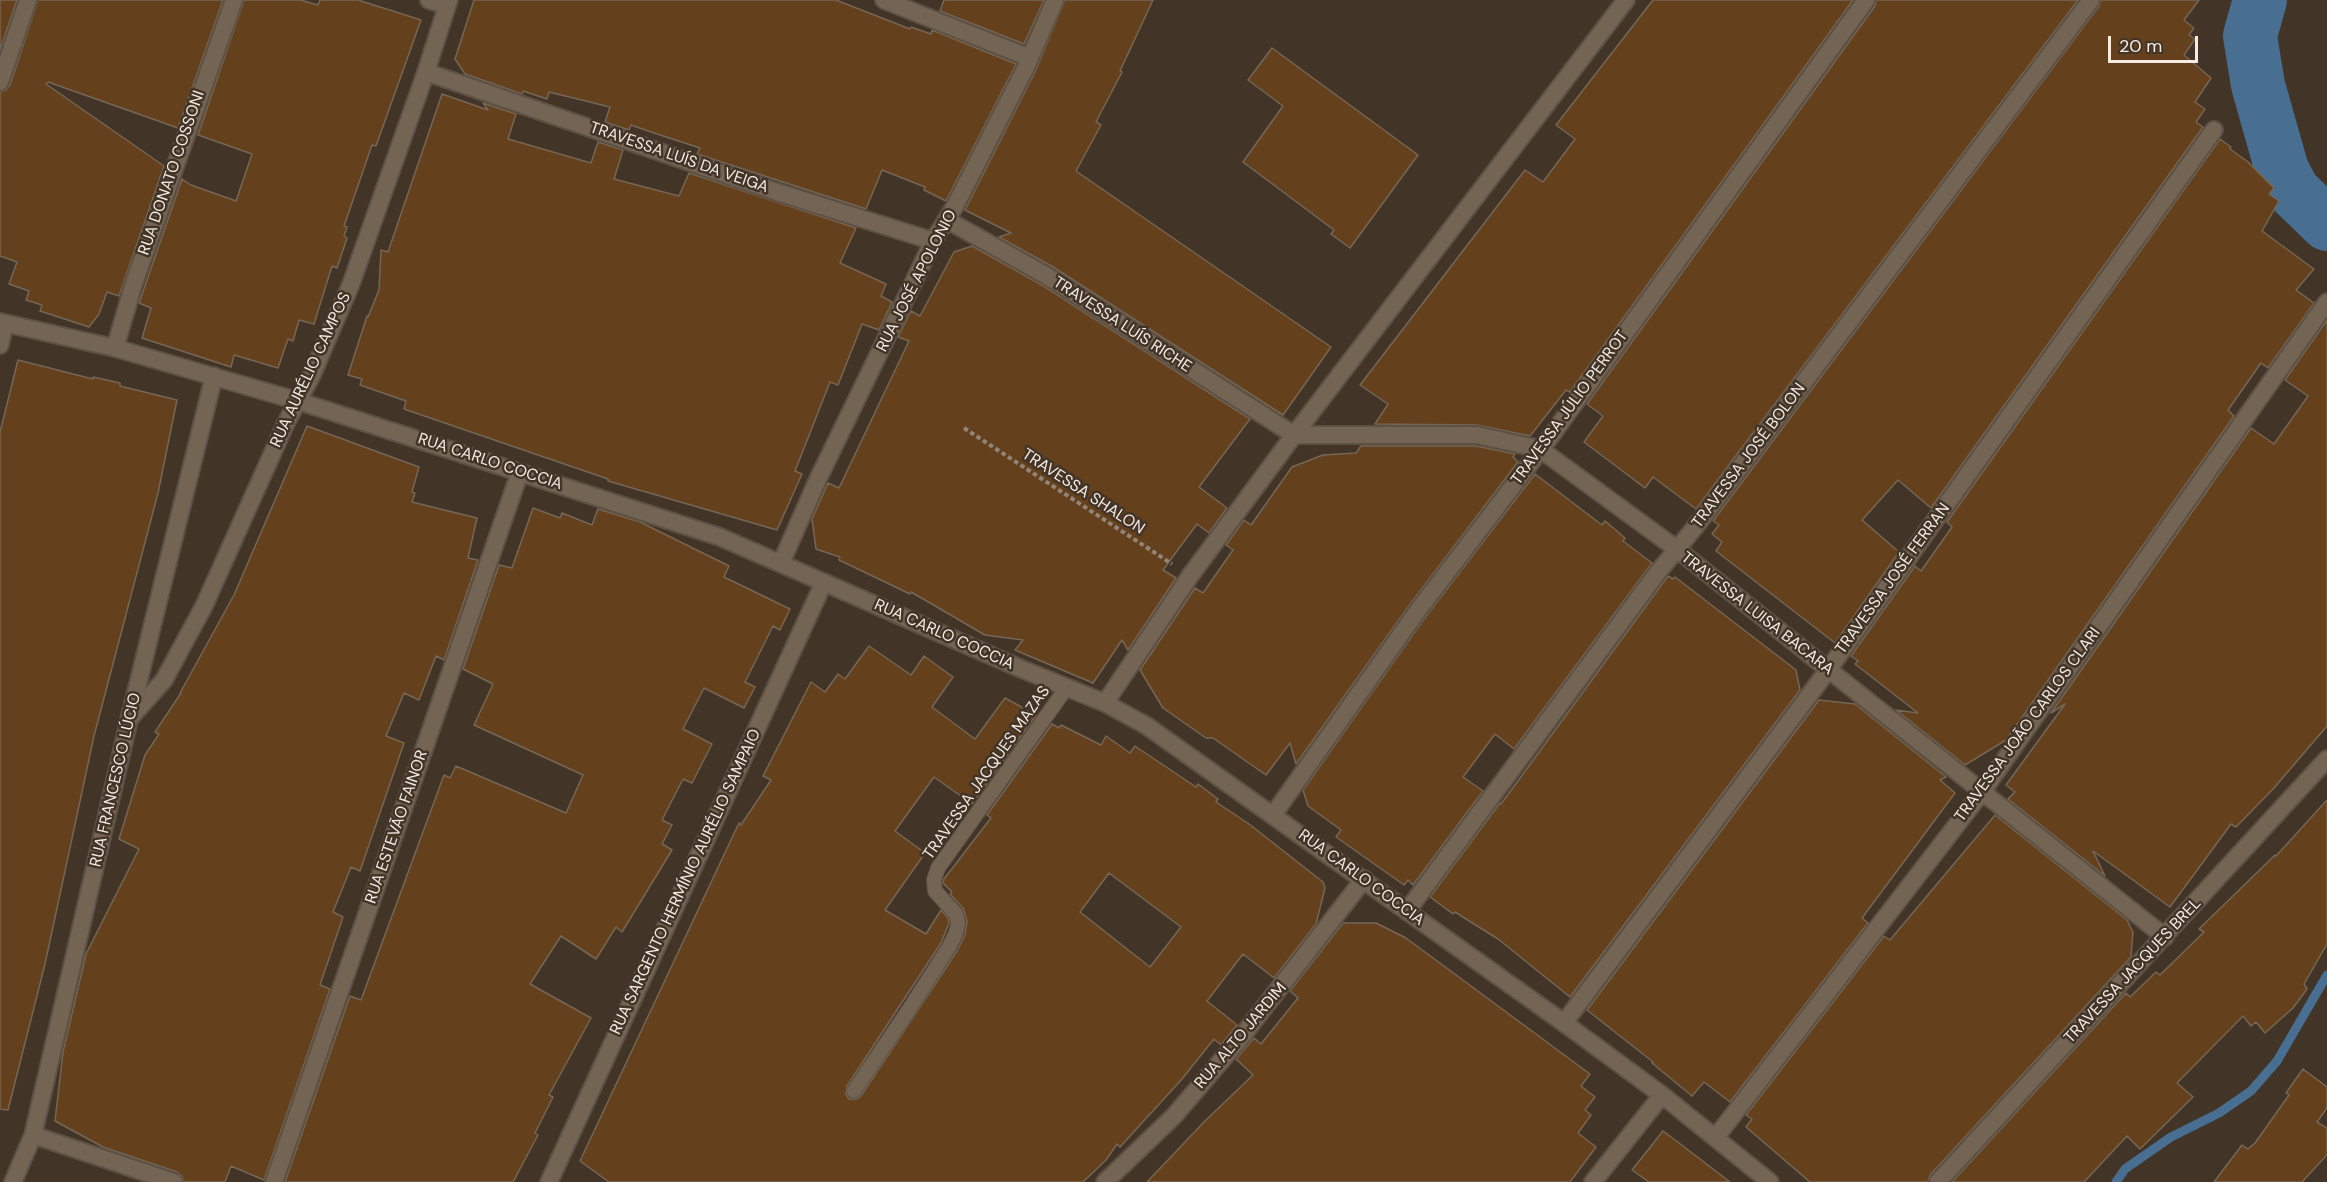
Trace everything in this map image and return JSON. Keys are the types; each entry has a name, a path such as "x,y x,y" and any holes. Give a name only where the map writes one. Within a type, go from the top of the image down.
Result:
{"street":[{"path":"0,82 28,0"},
{"name":"RUA DONATO COSSONI","path":"115,348 136,275 234,0"},
{"path":"429,0 448,3"},
{"path":"884,0 1030,58"},
{"name":"RUA JOSÉ APOLONIO","path":"781,563 819,477 933,242 947,220 1030,58 1055,0"},
{"path":"1105,703 1190,576 1294,435 1626,0"},
{"name":"TRAVESSA JÚLIO PERROT","path":"1273,815 1416,613 1540,449 1866,0"},
{"name":"TRAVESSA JOSÉ BOLON","path":"1407,911 1658,572 1677,550 2091,0"},
{"name":"RUA AURÉLIO CAMPOS","path":"129,720 164,680 182,648 218,576 286,423 312,375 351,284 448,3"},
{"name":"TRAVESSA LUÍS DA VEIGA","path":"426,72 766,188 933,242"},
{"name":"TRAVESSA JOSÉ FERRAN","path":"1564,1023 1828,669 2214,130"},
{"name":"TRAVESSA LUÍS RICHE","path":"947,220 1047,276 1294,435"},
{"name":"TRAVESSA JOÃO CARLOS CLARI","path":"1716,1137 1982,792 2327,302"},
{"path":"0,345 2,323"},
{"name":"RUA CARLO COCCIA","path":"2,323 115,348 298,401 720,537 1105,703 1148,726 1564,1023 1662,1095 1770,1182"},
{"name":"RUA FRANCESCO LÚCIO","path":"13,1182 33,1135 129,720 214,376"},
{"name":"TRAVESSA LUISA BACARA","path":"1294,435 1477,435 1540,449 1677,550 2165,937"},
{"name":"RUA ESTEVÃO FAINOR","path":"274,1182 520,472"},
{"name":"RUA SARGENTO HERMÍNIO AURÉLIO SAMPAIO","path":"549,1182 824,582"},
{"name":"TRAVESSA JACQUES BREL","path":"1938,1182 2327,759"},
{"name":"RUA ALTO JARDIM","path":"1105,1182 1174,1116 1239,1040 1364,879"},
{"path":"1593,1182 1662,1095"},
{"path":"33,1135 174,1182"}],"lane":[{"name":"TRAVESSA JACQUES MAZAS","path":"854,1091 908,1011 956,933 958,922 956,914 935,891 934,880 938,868 1067,687"}],"path":[{"name":"TRAVESSA SHALON","path":"964,428 1190,576"}],"building":[{"path":"0,0 17,0 0,50"},
{"path":"38,0 223,0 178,128 48,82 46,84 164,166 119,296 107,292 99,314 89,327 40,311 42,305 26,300 29,291 9,284 17,262 0,256 0,92 6,90 10,85"},
{"path":"244,0 300,0 318,5 320,0 358,0 421,20 376,146 372,145 344,226 347,227 344,236 347,238 337,268 332,266 314,324 299,320 293,341 288,339 278,368 234,355 231,367 142,338 151,308 139,303 182,179 191,185 236,201 252,154 198,135"},
{"path":"474,0 836,0 910,29 911,27 931,34 932,30 1016,64 946,201 924,190 925,187 882,170 866,209 697,154 700,148 631,125 629,130 605,122 610,107 549,92 547,99 523,91 522,94 465,74 455,59"},
{"path":"944,0 1044,0 1024,44 940,11"},
{"path":"1065,0 1153,0 1120,71 1122,72 1096,122 1101,125 1076,171 1331,347 1283,415 1053,267 999,237 1011,233 965,210 1035,72"},
{"path":"1653,0 1853,0 1570,392 1566,390 1530,436 1477,425 1375,424 1388,404 1360,385 1525,170 1543,182 1575,139 1556,125"},
{"path":"1876,0 2078,0 1696,509 1653,477 1645,488 1584,442 1603,416 1587,404 1875,6"},
{"path":"2101,0 2199,0 2184,20 2194,28 2189,35 2195,39 2184,55 2211,78 2195,102 2205,109 2196,122 2203,127 1931,508 1898,480 1862,520 1899,552 1835,643 1716,551 1722,542 1712,534 1719,525 1713,521 2099,6"},
{"path":"1272,48 1418,155 1350,248 1331,234 1334,230 1243,162 1283,106 1248,80"},
{"path":"442,94 488,110 483,103 516,114 508,139 591,163 598,142 623,150 614,179 679,196 689,173 856,228 840,263 886,284 881,296 892,302 879,330 862,324 838,385 830,382 795,471 802,474 777,530 608,481 608,479 404,409 406,401 360,385 362,379 348,375 367,316 379,290 381,250 388,252"},
{"path":"2220,139 2274,188 2269,194 2279,201 2262,231 2314,269 2296,290 2314,303 2268,368 2261,363 2228,410 2234,416 2006,740 1965,765 1896,710 1918,713 1855,664 1858,661 1851,656 1915,566 1921,571 1952,527 1947,522"},
{"path":"972,246 1042,285 1250,419 1199,487 1227,508 1209,533 1197,524 1163,570 1176,578 1128,650 1122,640 1093,683 1015,650 1023,640 985,635 911,592 910,594 839,560 840,557 816,549 812,519 828,483 839,488 909,341 898,337 911,311 920,316 954,252"},
{"path":"2327,320 2327,726 2274,788 2236,827 2231,824 2170,907 2093,851 2105,876 2008,799 2015,792 2006,785 2065,704 2051,713 2251,428 2274,444 2308,396 2285,380"},
{"path":"18,360 93,379 93,377 120,383 120,386 177,400 158,493 94,736 45,964 8,1110 0,1109 0,432"},
{"path":"307,426 419,467 412,492 415,493 412,502 477,518 468,558 478,560 444,660 436,656 419,700 404,693 386,736 404,743 360,871 351,867 333,912 343,917 320,985 330,989 264,1180 231,1166 225,1182 184,1182 182,1176 177,1172 103,1147 55,1121 63,1052 86,954 139,849 119,839 145,755 159,734 155,732 181,693 234,595"},
{"path":"1361,446 1476,446 1515,454 1513,457 1518,462 1408,607 1296,764 1290,743 1266,775 1213,738 1206,738 1163,708 1140,670 1195,588 1203,593 1233,550 1226,545 1244,520 1251,525 1292,467 1323,455 1356,453"},
{"path":"1535,474 1602,525 1605,521 1625,538 1623,541 1652,563 1514,749 1495,734 1463,777 1483,791 1413,885 1408,880 1404,885 1336,837 1341,830 1308,806 1303,790 1424,619"},
{"path":"533,508 560,518 562,513 592,525 598,509 640,522 729,566 724,577 790,609 780,630 773,626 745,682 755,687 744,708 704,688 683,729 712,744 692,783 683,779 662,820 672,825 662,844 672,850 622,932 616,927 596,959 561,936 530,984 591,1018 549,1095 553,1097 535,1133 538,1135 513,1182 285,1182 350,996 361,1000 444,775 450,778 456,766 566,813 583,775 474,725 493,684 463,669 499,565 512,568"},
{"path":"1668,576 1673,579 1675,577 1796,670 1800,690 1570,997 1498,939 1455,912 1453,914 1430,897"},
{"path":"869,646 911,675 924,656 953,677 932,707 975,739 1005,698 1036,715 972,804 934,777 895,831 925,853 885,910 926,934 941,910 949,923 941,943 847,1086 846,1094 849,1099 857,1099 861,1096 957,951 965,935 967,921 963,908 943,883 944,879 991,818 987,815 1052,724 1059,728 1061,725 1101,745 1106,736 1130,753 1135,746 1196,787 1198,784 1218,799 1216,802 1249,824 1323,882 1325,888 1316,924 1274,978 1243,954 1207,1001 1237,1025 1221,1045 1214,1039 1182,1079 1120,1147 1117,1144 1106,1160 1083,1182 609,1182 580,1161 739,823 741,825 771,780 763,776 811,682 825,692 838,674 845,679","holes":["1109,873 1181,927 1150,967 1080,912"]},
{"path":"1819,700 1855,704 1946,777 1940,780 1955,793 1862,918 1868,923 1730,1102 1704,1082 1692,1096 1587,1010"},
{"path":"2327,800 2327,944 2304,984 2307,989 2293,1008 2265,1033 2256,1022 2251,1026 2243,1016 2177,1083 2193,1097 2140,1149 2127,1136 2084,1182 1952,1182 2126,993 2130,997 2156,972 2160,975 2204,932 2199,929 2276,856"},
{"path":"1995,815 2127,920 2133,932 2131,957 1930,1175 1928,1182 1810,1182 1746,1127 1752,1119 1746,1115 1884,936 1890,940"},
{"path":"1343,923 1376,923 1406,938 1590,1074 1581,1086 1595,1097 1585,1110 1591,1115 1578,1133 1596,1147 1570,1182 1147,1182 1253,1075 1236,1059 1254,1038 1261,1044 1298,998 1290,991"},
{"path":"2303,1069 2327,1087 2327,1108 2317,1122 2327,1128 2327,1155 2302,1182 2214,1182 2242,1145 2248,1149 2255,1143 2289,1095 2286,1093"},
{"path":"1663,1131 1730,1182 1649,1182 1632,1170"}],"waterway":[{"path":"2260,0 2250,36 2258,85 2282,170 2293,191 2327,224"},
{"path":"2116,1182 2125,1169 2171,1137 2219,1113 2251,1091 2277,1061 2327,975"}]}
